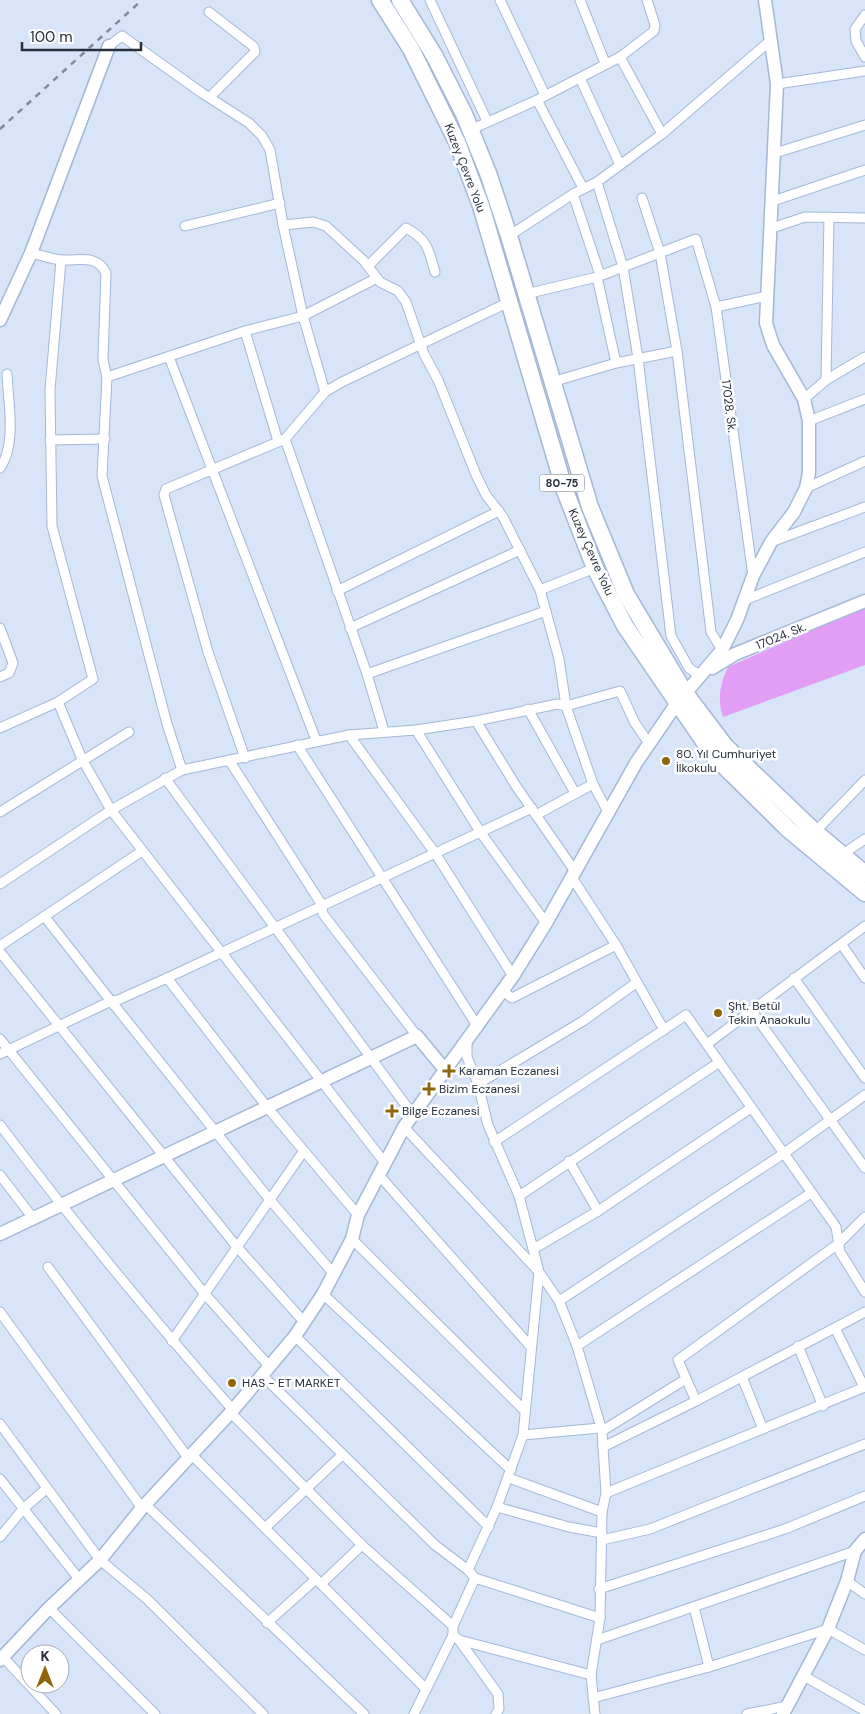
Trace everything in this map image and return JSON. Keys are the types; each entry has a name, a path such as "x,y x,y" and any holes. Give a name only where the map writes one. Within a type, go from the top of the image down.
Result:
{"highway":[{"name":"Kuzey Çevre Yolu","path":"380,0 410,49 457,142 481,206 564,491 596,568 625,626 681,698 725,746 815,832 865,874"},
{"name":"Kuzey Çevre Yolu","path":"400,0 434,55 470,130 488,173 510,236 590,507 626,594 714,756 788,829 865,894"}],"street":[{"path":"430,0 487,121"},
{"path":"500,0 541,98 583,188"},
{"path":"580,0 605,63"},
{"path":"470,130 541,98 620,56 654,30 655,25 647,0"},
{"path":"56,1714 1,1658 49,1608 100,1560 144,1506 232,1412 296,1336 323,1294 352,1239 358,1215 384,1162 404,1127 513,976 609,814 636,763 681,698 722,650 745,600 753,576 771,542 794,512 806,488 809,421 804,399 773,345 766,323 772,228 777,84 765,0"},
{"path":"209,12 254,47 255,52 210,97"},
{"path":"865,15 855,29 856,41 865,57"},
{"path":"0,320 31,253 109,46 122,36 249,122 262,136 270,150 302,316 325,392"},
{"path":"510,236 573,194 597,182 662,134 771,40"},
{"path":"620,56 662,134"},
{"path":"777,84 865,72"},
{"path":"580,78 620,165"},
{"path":"775,153 865,125"},
{"path":"773,201 865,170"},
{"path":"597,182 623,267 638,358 671,636 689,668 699,675"},
{"path":"573,194 598,276 616,363"},
{"path":"642,198 660,253 677,351 701,528 711,632 722,650"},
{"path":"185,226 280,203"},
{"path":"772,228 806,217 865,218"},
{"path":"826,380 829,217"},
{"path":"283,225 313,222 326,226 368,266 377,278 398,292 406,302 420,344 462,436 477,477 486,495 499,511 540,590 559,659 566,706 593,784 609,814"},
{"path":"368,266 406,228 426,242 435,272"},
{"name":"17028. Sk.","path":"660,253 696,239 716,307 753,576"},
{"path":"31,253 61,260 92,259 103,265 106,273 103,360 107,377 102,476 167,724 182,770"},
{"path":"526,294 598,276 660,253"},
{"path":"0,728 58,702 93,679 52,526 50,440 52,341 61,260"},
{"path":"107,377 245,331 302,316 377,278"},
{"path":"716,307 767,296"},
{"path":"245,758 208,652 164,495 166,489 282,440 325,392 509,302"},
{"path":"245,331 282,440 367,674 384,731"},
{"path":"552,382 616,363 677,351"},
{"path":"169,357 316,740"},
{"path":"804,399 826,380 865,357"},
{"path":"0,468 7,451 10,432 7,374"},
{"path":"809,421 865,400"},
{"path":"50,440 105,439"},
{"path":"806,488 865,461"},
{"path":"771,542 865,507"},
{"path":"338,591 499,511"},
{"path":"350,628 520,550"},
{"path":"745,600 865,552"},
{"path":"540,590 596,568"},
{"name":"17024. Sk.","path":"699,675 736,654 865,601"},
{"path":"367,674 546,611"},
{"path":"0,628 13,663 9,674 0,677"},
{"path":"0,884 111,810 182,770 245,758 316,740 384,731 416,730 476,721 557,704 566,706 620,691 635,723 650,744"},
{"path":"58,702 82,759 111,810 320,1082 384,1162"},
{"path":"528,709 575,793"},
{"path":"476,721 573,873 664,1030"},
{"path":"416,730 481,834 546,923"},
{"path":"0,812 128,732"},
{"path":"349,735 435,853 513,976"},
{"path":"297,745 478,1027"},
{"path":"228,760 322,905 323,914 416,1036 446,1071"},
{"path":"165,778 413,1115"},
{"path":"815,832 865,780"},
{"path":"4,1052 58,1025 167,978 221,951 435,853 534,812 593,784"},
{"path":"842,854 865,839"},
{"path":"0,946 142,851"},
{"path":"45,917 214,1131 333,1273"},
{"path":"707,1044 865,926"},
{"path":"503,991 512,998 616,945"},
{"path":"842,945 865,978"},
{"path":"0,952 237,1247 305,1322"},
{"path":"167,978 266,1107 358,1215"},
{"path":"794,978 865,1078"},
{"path":"478,1084 584,1021 636,983"},
{"path":"751,1010 865,1168"},
{"path":"494,1142 686,1015 718,1063 836,1227 840,1252 865,1292"},
{"path":"0,1234 114,1178 416,1036"},
{"path":"0,1039 4,1052 114,1178 265,1371 342,1455 435,1545 468,1570 475,1578 600,1618"},
{"path":"467,1042 467,1057 478,1084 494,1142 519,1196 535,1248 539,1272 523,1436 489,1527 468,1570"},
{"path":"519,1196 718,1063"},
{"path":"560,1301 783,1154 865,1095"},
{"path":"535,1248 598,1211 751,1108"},
{"path":"0,1125 61,1204 232,1412 362,1546 455,1634 498,1694 499,1709 496,1714"},
{"path":"404,1127 539,1272 560,1301 577,1346 601,1430 604,1448 606,1493 602,1512 600,1618 591,1675 595,1714"},
{"path":"172,1341 303,1152"},
{"path":"569,1162 598,1211"},
{"path":"378,1174 531,1347"},
{"path":"0,1175 33,1218"},
{"path":"577,1346 811,1193"},
{"path":"696,1402 677,1363 678,1360 838,1244 865,1217"},
{"path":"352,1239 525,1410"},
{"path":"48,1267 190,1457 265,1528 426,1689"},
{"path":"323,1294 510,1474 602,1512"},
{"path":"0,1312 144,1506 364,1714"},
{"path":"604,1448 696,1402 865,1312"},
{"path":"606,1493 823,1406 865,1387 835,1328"},
{"path":"296,1336 489,1527"},
{"path":"798,1346 823,1406"},
{"path":"742,1377 763,1429"},
{"path":"523,1436 601,1430 686,1380"},
{"path":"2,1430 100,1560 147,1599 264,1714"},
{"path":"497,1507 602,1536 650,1529 865,1444"},
{"path":"265,1528 342,1455"},
{"path":"0,1479 79,1580"},
{"path":"0,1537 23,1509 46,1489"},
{"path":"600,1589 785,1529 865,1496"},
{"path":"747,1714 785,1710 828,1629 847,1582 855,1551 865,1539"},
{"path":"267,1623 362,1546"},
{"path":"597,1640 855,1551"},
{"path":"414,1714 455,1634 475,1578"},
{"path":"847,1582 865,1594"},
{"path":"694,1607 709,1667"},
{"path":"49,1608 155,1714"},
{"path":"593,1698 709,1667 828,1629 865,1650"},
{"path":"455,1634 591,1675"},
{"path":"804,1676 865,1711"}],"shaded area":[{"path":"865,607 865,665 723,717 720,692 728,667"}],"railway":[{"path":"0,129 142,0"}],"place":[{"name":"80. Yıl Cumhuriyet İlkokulu","path":"666,761"},
{"name":"Şht. Betül Tekin Anaokulu","path":"718,1013"},
{"name":"Karaman Eczanesi","path":"449,1071"},
{"name":"Bizim Eczanesi","path":"429,1089"},
{"name":"Bilge Eczanesi","path":"392,1111"},
{"name":"HAS - ET MARKET","path":"232,1383"}]}
